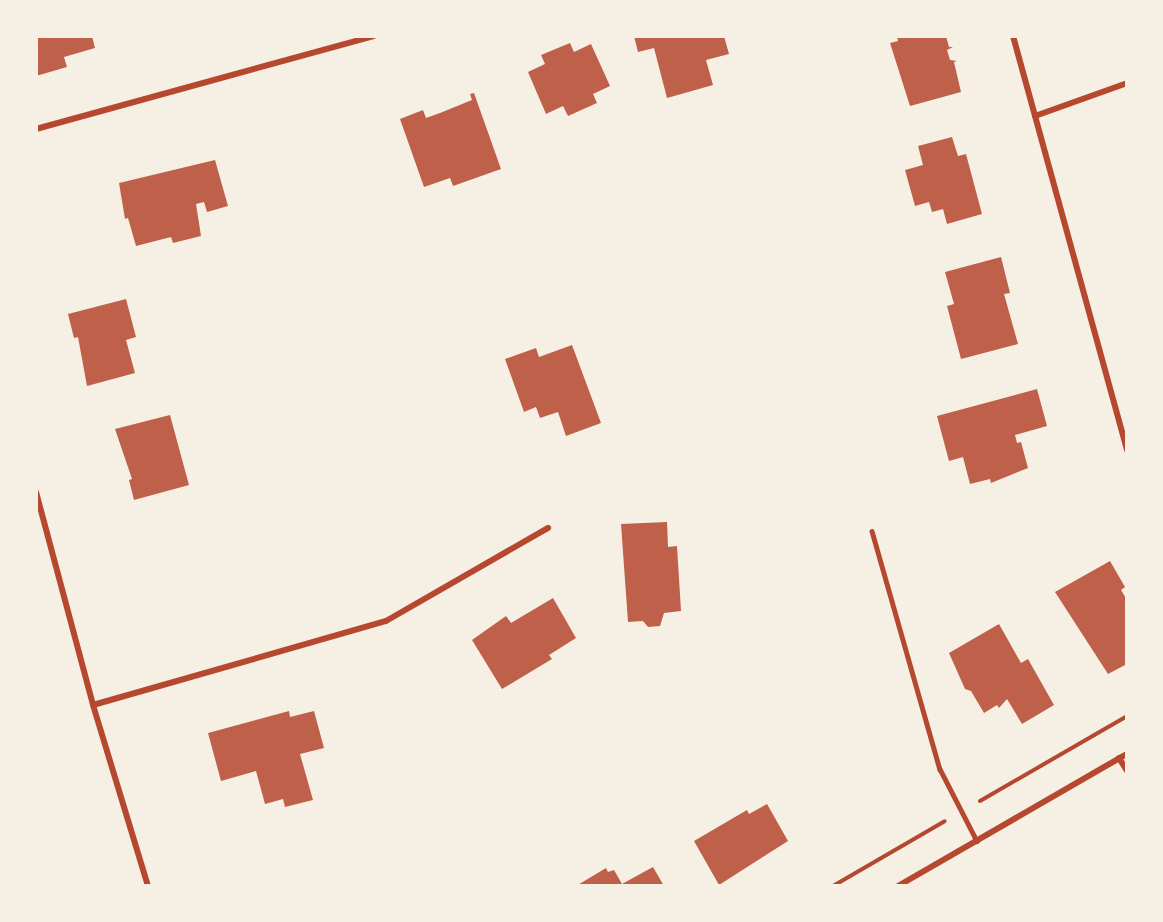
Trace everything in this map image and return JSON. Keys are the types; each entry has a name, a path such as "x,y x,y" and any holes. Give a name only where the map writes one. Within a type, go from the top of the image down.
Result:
{"street":[{"path":"36,129 373,36"},
{"path":"1013,36 1127,452"},
{"path":"1035,116 1127,83"},
{"path":"36,492 93,705 148,886"},
{"path":"93,705 387,621 548,528"},
{"path":"898,886 1127,754"},
{"path":"1119,758 1127,771"}],"lane":[{"path":"872,531 940,769 977,841"}],"building":[{"path":"36,36 92,36 95,48 64,57 67,67 36,76"},
{"path":"634,36 724,36 729,54 706,60 713,85 667,98 654,48 638,52"},
{"path":"897,36 946,36 949,47 953,47 947,50 950,60 957,61 954,62 961,92 910,106 890,43 898,41"},
{"path":"570,43 574,52 591,44 610,86 593,94 597,103 568,116 563,106 546,114 528,72 545,64 541,55"},
{"path":"474,93 501,169 453,186 450,178 424,187 400,119 423,110 426,118 472,100 470,94"},
{"path":"952,137 958,156 966,154 982,214 947,224 943,209 932,212 929,202 915,206 905,170 923,165 918,146"},
{"path":"215,160 228,206 207,212 204,202 196,204 201,236 173,243 171,237 136,246 128,218 125,219 119,183"},
{"path":"1001,257 1010,293 1004,294 1018,344 961,359 947,306 954,304 945,272"},
{"path":"126,299 136,337 126,340 135,373 87,386 78,337 74,338 68,314"},
{"path":"572,345 601,423 566,436 558,412 540,418 536,407 524,412 505,359 536,348 539,357"},
{"path":"1037,389 1047,426 1015,435 1017,443 1021,442 1028,468 991,483 990,479 970,484 963,457 949,461 937,416"},
{"path":"170,415 189,485 134,500 129,480 132,479 115,429"},
{"path":"667,522 668,547 677,546 681,611 664,613 660,626 648,627 643,621 628,622 621,524"},
{"path":"1110,561 1125,587 1121,590 1127,600 1127,664 1108,674 1055,592"},
{"path":"553,598 576,638 549,655 552,659 502,689 472,640 506,616 511,623"},
{"path":"999,624 1021,663 1028,659 1054,705 1022,724 1007,699 999,708 997,705 984,713 971,691 965,689 949,653"},
{"path":"289,711 290,717 314,711 324,748 300,754 313,800 285,807 283,799 265,804 256,771 221,781 208,733"},
{"path":"767,804 788,841 719,885 694,841 747,810 749,814"},
{"path":"653,867 664,886 576,886 606,868 608,872 614,870 622,884"}]}
